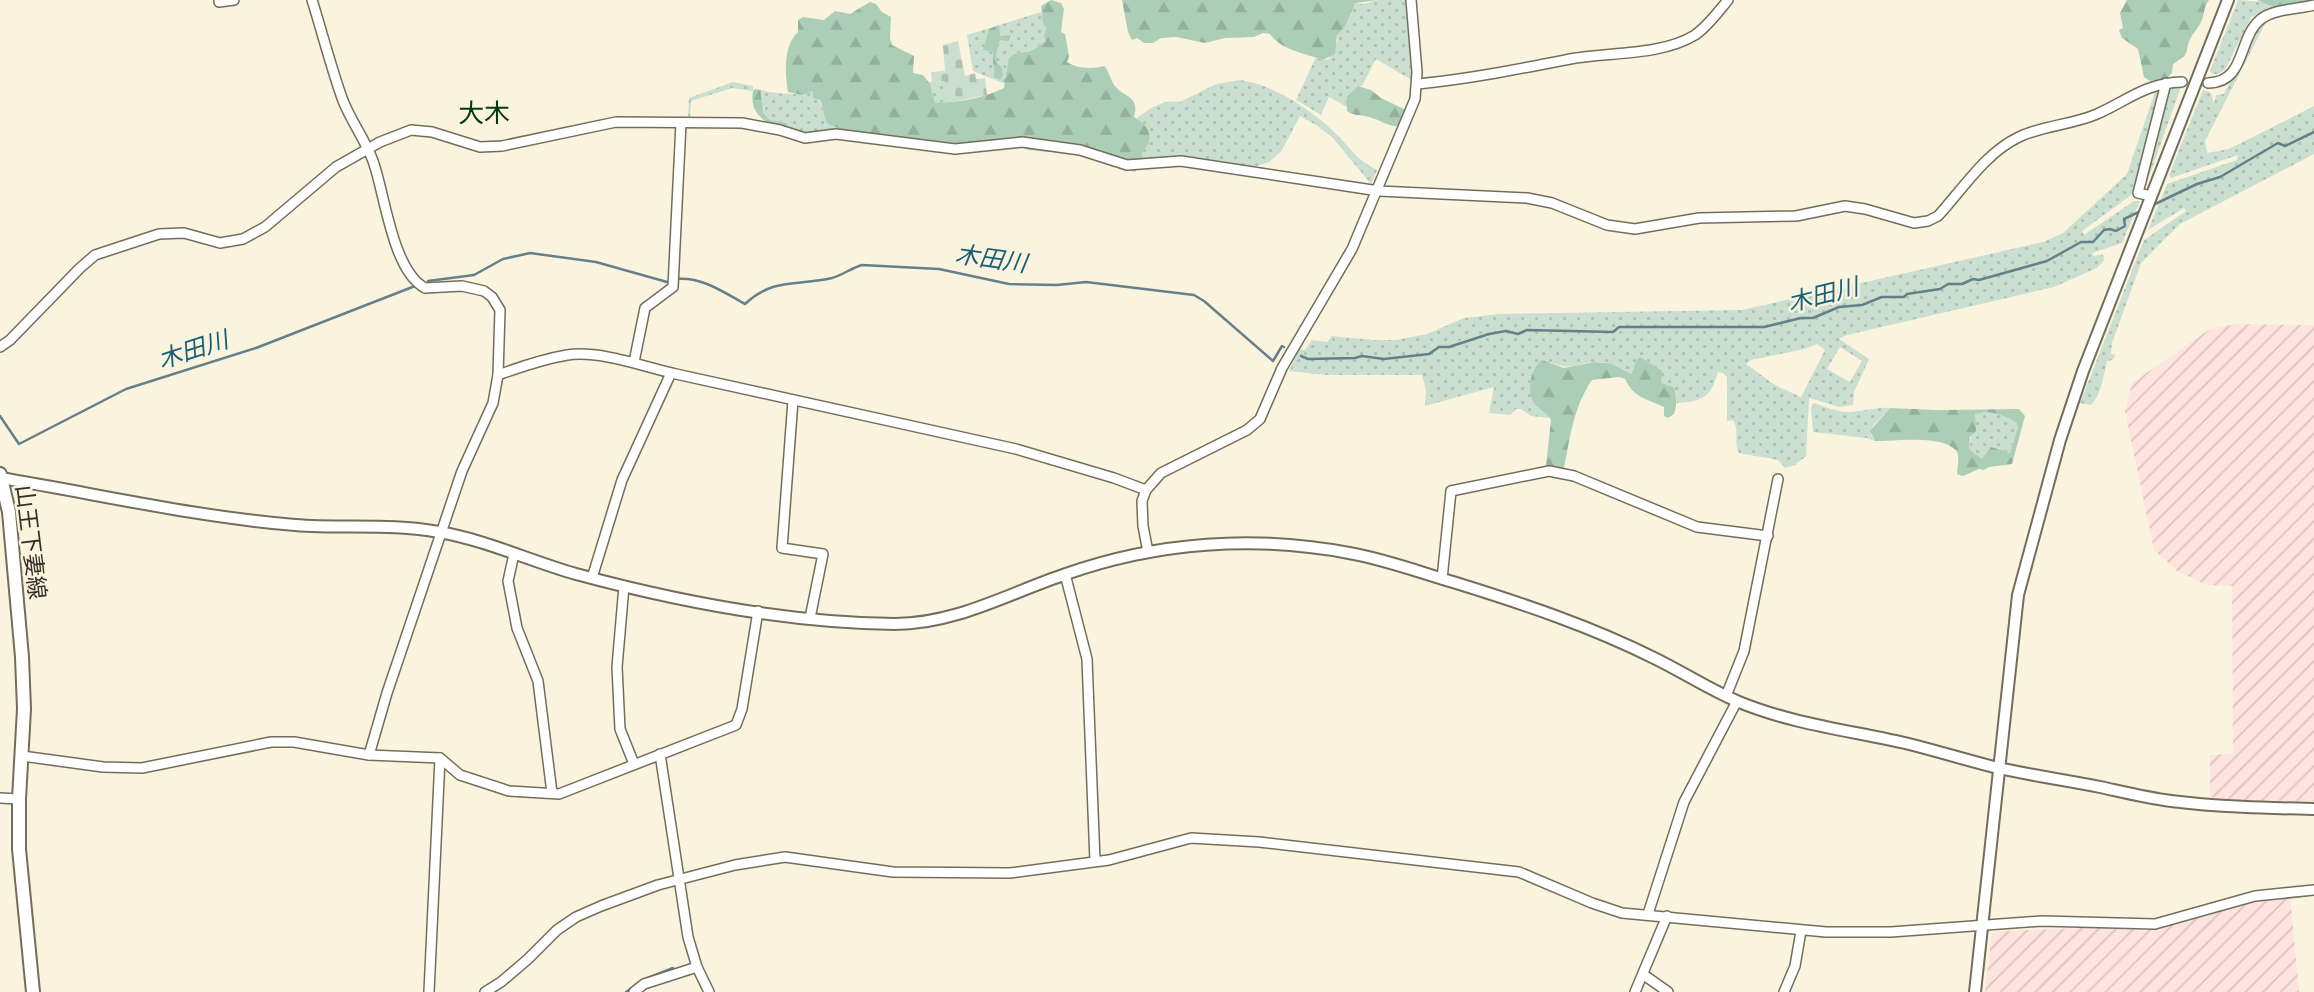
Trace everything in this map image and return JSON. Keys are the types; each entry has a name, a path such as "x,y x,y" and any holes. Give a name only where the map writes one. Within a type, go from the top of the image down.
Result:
{"main road":[{"name":"山王下妻線","path":"0,476 9,512 22,657 19,799 21,886 33,992"}],"street":[{"path":"219,2 234,0"},
{"path":"312,0 342,97 368,148 376,171 401,257 421,286 462,286 484,291 497,303 500,310 498,375 494,403 462,471 387,693 369,755"},
{"path":"1148,552 1142,501 1146,490 1161,473 1247,430 1260,418 1282,368 1352,249 1411,113 1417,84 1411,0"},
{"path":"1417,84 1468,79 1570,59 1654,49 1696,34 1728,0"},
{"path":"1975,992 2018,595 2060,440 2083,370 2228,0"},
{"path":"2208,83 2223,82 2232,74 2258,21 2270,14 2314,5"},
{"path":"0,347 10,340 79,268 96,255 159,234 184,233 220,243 243,239 265,227 336,167 368,148 411,130 432,132 480,147 502,146 616,122 742,123 805,138 836,134 955,149 1022,142 1080,150 1127,165 1181,161 1378,191 1527,198 1552,204 1607,225 1635,229 1699,218 1796,216 1845,206 1922,223 1938,216 1967,182 2007,143 2041,129 2081,120 2146,88 2182,82"},
{"path":"2151,196 2138,193 2166,83"},
{"path":"634,362 645,308 673,287 681,123"},
{"path":"498,375 568,355 634,362 671,373 1016,449 1146,490"},
{"path":"592,578 622,480 671,373"},
{"path":"793,400 782,548 823,554 810,618"},
{"path":"1442,579 1451,491 1526,474 1549,471 1574,476 1619,497 1697,527 1768,536"},
{"path":"0,476 167,507 298,526 388,527 443,532 592,578 691,601 810,618 876,623 925,621 988,605 1065,574 1148,552 1245,542 1289,544 1351,553 1442,579 1580,626 1651,656 1731,699 1833,730 1908,744 1998,768 2171,801 2269,808 2314,808"},
{"path":"1648,914 1684,802 1731,699 1744,651 1778,479"},
{"path":"514,554 508,581 517,628 538,681 552,793"},
{"path":"1065,574 1087,659 1095,861"},
{"path":"624,586 617,667 620,729 634,764"},
{"path":"22,755 103,767 142,768 271,742 294,742 369,755 440,758 460,775 509,790 559,794 736,725 740,720 758,611"},
{"path":"660,754 688,937 697,967 709,992"},
{"path":"429,992 440,758"},
{"path":"0,797 19,799"},
{"path":"485,992 501,982 557,930 576,917 678,880 736,865 786,857 893,872 1010,873 1109,860 1191,838 1259,842 1519,872 1622,913 1801,931 1891,932 2042,921 2155,924 2255,897 2314,890"},
{"path":"1636,992 1667,916"},
{"path":"1784,992 1795,965 1801,931"},
{"path":"634,992 644,984 697,967"},
{"path":"1644,975 1668,992"}],"shaded area":[{"path":"2237,324 2314,325 2314,801 2210,797 2210,755 2233,754 2232,586 2206,585 2177,571 2154,550 2125,411 2132,383 2210,329"},
{"path":"2290,896 2299,992 1985,992 1992,934 1998,931 2112,927 2145,931 2263,899"}],"green space":[{"path":"1051,0 1061,3 1064,9 1061,32 1065,34 1069,56 1067,62 1085,68 1104,66 1115,86 1133,101 1134,117 1147,128 1149,142 1142,152 1143,162 1135,172 1076,154 1028,150 1023,147 942,153 873,143 828,124 820,100 813,98 813,91 802,95 788,92 787,52 798,32 798,20 803,17 824,20 835,11 850,14 870,2 891,17 892,45 914,56 913,73 923,75 930,84 935,103 962,101 987,95 1004,88 1009,58 1014,54 1031,51 1046,41 1041,6"},
{"path":"1122,0 1378,0 1355,3 1345,27 1337,35 1335,54 1323,60 1287,48 1270,34 1263,33 1254,37 1225,38 1205,43 1176,37 1161,38 1153,43 1144,43 1137,38 1132,40"},
{"path":"1407,0 1413,81 1376,59 1362,86 1358,86 1347,96 1347,107 1329,97 1321,115 1296,100 1316,57 1329,59 1338,40 1337,35 1345,27 1355,3"},
{"path":"2127,0 2209,0 2185,54 2173,64 2172,73 2167,78 2150,81 2144,77 2138,49 2122,38 2119,30 2123,28 2120,13"},
{"path":"2238,0 2265,2 2274,8 2251,17 2225,70 2212,74 2210,71"},
{"path":"2257,0 2314,0 2314,8 2280,10"},
{"path":"1041,12 1046,27 1046,41 1031,51 1014,54 1005,84 973,71 967,35"},
{"path":"2272,17 2266,22 2205,141 2207,153 2229,149 2314,106 2314,154 2180,224 2141,263 2112,343 2111,354 2116,355 2107,361 2095,401 2091,405 2080,403 2144,240 2186,211 2184,208 2148,230 2167,184 2237,160 2238,155 2171,178 2169,175 2203,90 2211,93 2214,104 2216,95 2224,94 2259,26"},
{"path":"999,25 1000,36 1011,35 1008,41 1000,40 996,54 997,63 1002,68 1003,75 1000,80 994,77 993,52 983,50 989,29"},
{"path":"958,41 965,76 975,73 976,79 985,78 987,95 952,102 945,94 945,81 932,82 931,72 945,71 943,45"},
{"path":"1239,80 1264,86 1313,114 1357,157 1377,170 1371,184 1332,137 1300,116 1281,152 1269,162 1254,167 1173,156 1143,161 1137,118 1162,103 1180,102 1216,84"},
{"path":"945,81 945,94 952,102 935,103 929,82"},
{"path":"733,82 753,86 753,91 732,88 691,101 690,118 688,116 689,98"},
{"path":"1358,86 1371,90 1404,109 1402,126 1389,125 1347,111 1347,96"},
{"path":"2161,87 2134,193 2082,231 2084,235 2134,201 2140,201 2122,243 2092,253 2094,256 2103,254 2104,260 2097,268 2054,287 1839,339 1869,359 1854,392 1853,405 1839,407 1809,398 1806,456 1795,465 1785,468 1778,460 1739,453 1735,424 1733,420 1727,421 1727,377 1718,372 1709,393 1700,399 1677,403 1676,392 1660,383 1637,360 1631,374 1604,363 1568,366 1550,362 1537,407 1549,415 1549,418 1531,416 1521,409 1516,409 1510,415 1489,413 1494,387 1425,406 1426,390 1422,375 1326,375 1289,371 1299,349 1305,350 1312,340 1327,342 1332,336 1396,340 1427,334 1464,318 1500,314 1742,310 2043,242 2063,233 2127,174 2156,89","holes":["1817,344 1825,350 1801,397 1775,385 1746,364 1751,360","1840,347 1862,361 1850,382 1827,369"]},
{"path":"2181,87 2145,188 2143,187 2166,95 2172,88"},
{"path":"755,89 761,90 763,113 770,120 788,123 785,128 765,121 756,112 752,99"},
{"path":"761,90 787,94 813,91 826,118 842,130 807,134 785,128 787,123 770,120 763,113"},
{"path":"1640,357 1662,371 1661,383 1673,387 1676,394 1674,414 1668,418 1664,416 1664,407 1636,394 1625,379 1619,377 1592,380 1577,411 1564,468 1546,466 1551,420 1535,404 1530,387 1532,374 1538,364 1542,360 1564,368 1595,362 1612,364 1631,374"},
{"path":"1813,403 1844,412 1890,408 1873,426 1871,435 1875,441 1813,432"},
{"path":"1890,408 2019,409 2025,416 2012,464 1979,469 1963,476 1957,474 1958,455 1951,446 1931,441 1875,441 1870,431","holes":["1986,412 2017,423 2010,453 1991,447 1982,459 1969,449 1970,437 1976,431 1975,414"]},
{"path":"1986,412 2011,419 2018,423 2018,427 2010,453 1995,451 1983,460 1969,449 1975,414"}],"waterway":[{"name":"木田川","path":"2153,205 2197,184 2220,177 2278,143 2285,146 2314,132"},
{"name":"木田川","path":"1301,356 1308,359 1362,356 1384,359 1429,354 1439,347 1449,347 1506,331 1518,334 1527,330 1613,332 1619,327 1764,327 1801,318 1813,318 1839,307 1862,305 1882,297 1904,297 1907,294 1940,289 1948,284 1962,284 2047,261 2081,242 2093,242 2104,230 2116,231 2125,226 2124,219 2141,211"},
{"name":"木田川","path":"428,281 474,275 503,259 530,253 596,262 667,282"},
{"name":"木田川","path":"676,279 704,283 745,304 756,295 776,286 832,278 862,265 939,269 1009,284 1057,285 1086,282 1194,295 1273,361 1282,346 1284,347"},
{"name":"木田川","path":"0,416 19,444 126,389 256,348 415,286"},
{"path":"626,992 645,979 673,968"}],"district":[{"name":"大木","path":"484,113"}]}
